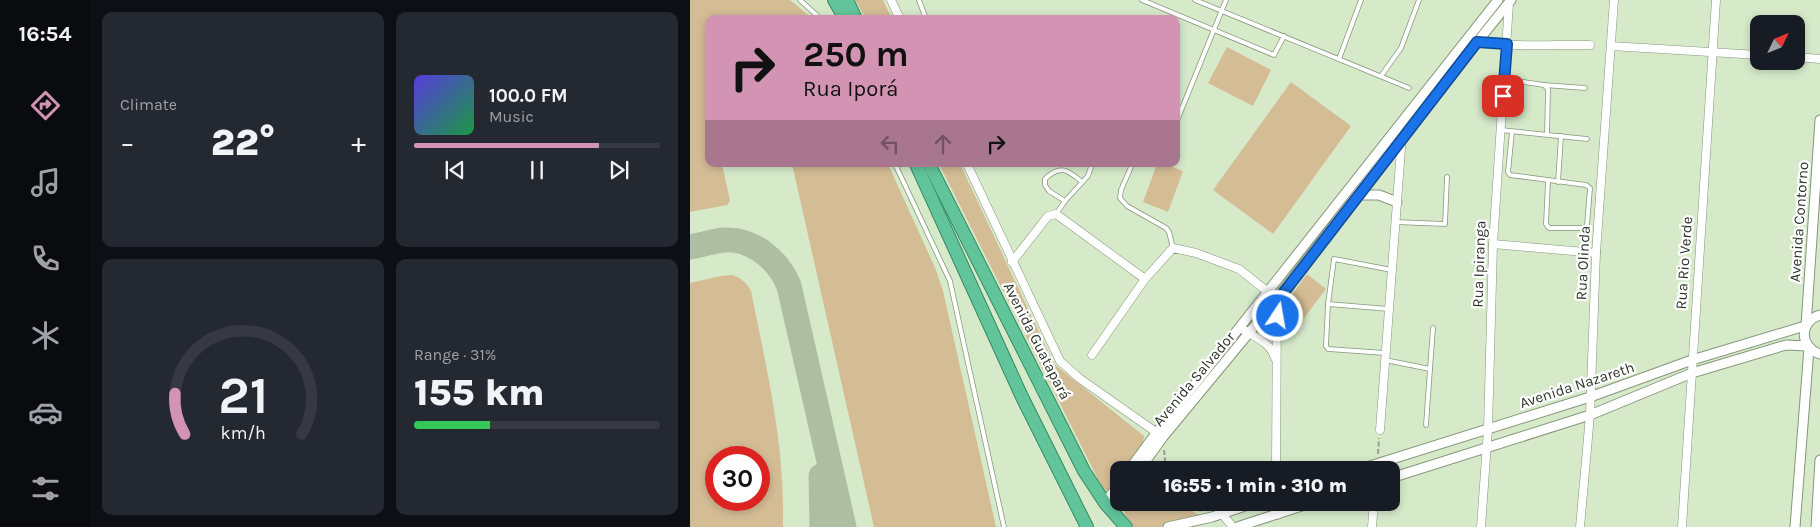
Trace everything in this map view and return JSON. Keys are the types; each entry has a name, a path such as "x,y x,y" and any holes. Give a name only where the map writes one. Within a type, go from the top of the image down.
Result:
{"highway":[{"path":"834,0 843,15"},
{"path":"847,0 854,15"},
{"path":"917,167 1022,398 1086,527"},
{"name":"Avenida Guatapará","path":"931,167 1092,485 1126,527"},
{"path":"1022,398 1043,389"}],"street":[{"path":"891,0 898,15"},
{"name":"Avenida Salvador","path":"1144,461 1160,434 1240,327 1498,0"},
{"name":"Rua Olinda","path":"1580,527 1590,415 1596,253 1614,0"},
{"name":"Rua Rio Verde","path":"1682,527 1716,0"},
{"name":"Avenida Salvador","path":"1137,461 1278,300 1402,137 1510,1"},
{"name":"Rua Ipiranga","path":"1481,527 1488,429 1493,244 1510,1"},
{"path":"1468,38 1477,42 1507,44 1590,44"},
{"path":"1611,46 1750,55"},
{"path":"1805,57 1820,58"},
{"name":"Avenida Contorno","path":"1808,347 1804,336 1820,120"},
{"path":"1380,430 1402,121"},
{"name":"Avenida Guatapará","path":"968,167 1060,361 1080,378 1160,434"},
{"path":"1358,195 1379,195 1397,202"},
{"path":"1012,262 1048,216 1056,214 1145,278"},
{"path":"1493,244 1596,253"},
{"path":"1092,355 1145,278 1173,248 1196,253 1239,269 1278,300 1276,461"},
{"path":"1806,326 1813,318 1820,315"},
{"name":"Avenida Nazareth","path":"1395,461 1590,397 1692,360 1806,326"},
{"path":"1240,327 1272,349 1278,367"},
{"name":"Avenida Nazareth","path":"1400,475 1590,415 1692,373 1786,345 1808,347"},
{"path":"1795,527 1808,347 1820,354"},
{"path":"1816,527 1820,460"},
{"path":"1108,507 1110,503"},
{"path":"1168,527 1231,511"},
{"path":"1222,514 1235,527 1287,511"},
{"path":"1372,527 1373,511"}],"lane":[{"path":"800,0 817,15"},
{"path":"919,0 925,15"},
{"path":"1142,0 1179,15"},
{"path":"1195,0 1409,88"},
{"path":"1180,113 1226,0"},
{"path":"1339,59 1361,0"},
{"path":"1380,76 1401,48 1419,0"},
{"path":"1180,15 1274,55 1284,36"},
{"path":"1504,79 1544,85 1585,88"},
{"path":"1544,85 1548,89 1547,134"},
{"path":"1501,130 1587,139"},
{"path":"1512,132 1508,172 1510,175 1586,185 1590,188 1587,225 1585,228 1549,228 1546,224 1548,181"},
{"path":"1558,182 1561,136"},
{"path":"896,167 950,282 1004,527"},
{"path":"1056,214 1088,176 1091,167"},
{"path":"1131,167 1121,190 1120,198 1127,206 1166,228 1169,232 1173,248"},
{"path":"1065,201 1049,191 1045,185 1045,179 1058,170 1063,169 1082,182"},
{"path":"1395,222 1445,224 1447,177"},
{"path":"1392,270 1334,259 1328,304 1326,346 1328,349 1385,356 1430,368"},
{"path":"1328,304 1389,309"},
{"path":"1426,425 1433,328"}],"path":[{"path":"1377,461 1380,430"},
{"path":"1160,434 1164,461"}],"shaded area":[{"path":"690,0 790,0 808,15 705,15 705,167 723,167 730,201 727,205 690,212"},
{"path":"855,0 883,0 890,15 864,15"},
{"path":"1227,47 1271,70 1253,106 1208,83"},
{"path":"1291,82 1351,126 1273,234 1213,190"},
{"path":"793,167 889,167 936,270 943,291 996,527 874,527"},
{"path":"941,167 961,167 1054,364 1144,436 1143,445 1131,461 1110,461 1110,488 1107,491 1103,489"},
{"path":"1156,167 1173,167 1183,171 1168,212 1143,202"},
{"path":"1307,274 1326,289 1304,318 1285,304"},
{"path":"732,275 738,277 751,291 769,379 778,437 783,496 783,527 690,527 690,283"},
{"path":"1125,511 1192,511 1199,515 1160,527 1134,527"}],"taxiway":[{"path":"690,247 724,240 735,240 745,243 764,253 785,277 789,286 844,527"},
{"path":"821,476 822,527"}],"route":[{"path":"1278,316 1278,300 1477,42 1507,44 1503,96"}]}
